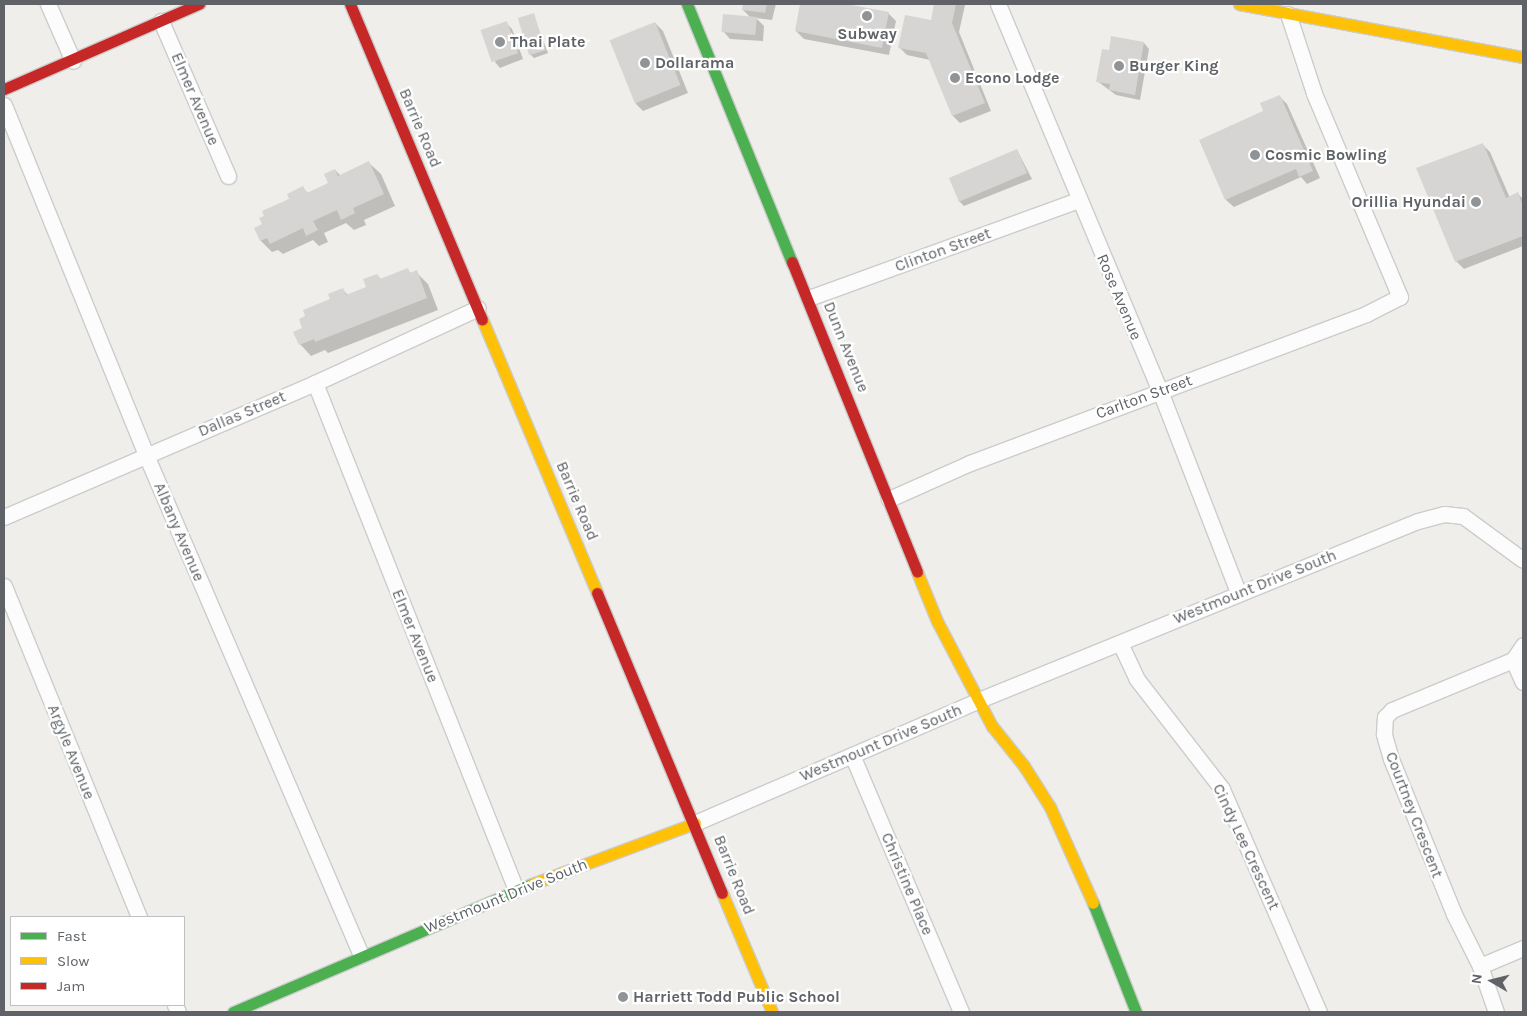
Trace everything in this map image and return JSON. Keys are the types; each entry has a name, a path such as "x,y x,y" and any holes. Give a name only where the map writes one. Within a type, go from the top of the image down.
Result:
{"street":[{"path":"48,4 73,61"},
{"path":"4,89 73,61 199,4"},
{"name":"Barrie Road","path":"350,4 695,823 772,1012"},
{"name":"Dunn Avenue","path":"688,4 809,298 937,621 979,700"},
{"name":"Rose Avenue","path":"998,4 1078,200 1160,391 1238,592"},
{"path":"1239,4 1523,57"},
{"name":"Carlton Street","path":"889,499 970,463 1366,314 1400,297 1314,93 1288,14"},
{"name":"Elmer Avenue","path":"162,21 228,176"},
{"name":"Albany Avenue","path":"4,105 146,456 361,955"},
{"name":"Clinton Street","path":"809,298 1078,200"},
{"name":"Dallas Street","path":"4,516 315,382 478,308"},
{"name":"Elmer Avenue","path":"315,382 516,890"},
{"name":"Westmount Drive South","path":"233,1012 361,955 516,890 695,823 979,700 1120,643 1238,592 1418,521 1444,514 1456,514 1470,521 1523,560"},
{"name":"Argyle Avenue","path":"4,586 139,916"},
{"name":"Cindy Lee Crescent","path":"1120,643 1136,678 1222,789 1319,1012"},
{"path":"1523,645 1513,660 1523,682"},
{"name":"Courtney Crescent","path":"1496,1012 1480,966 1454,914 1391,759 1384,734 1385,717 1407,702 1513,660"},
{"path":"979,700 992,726 1024,766 1050,807 1072,851 1136,1012"},
{"name":"Christine Place","path":"852,755 961,1012"},
{"path":"1480,966 1523,948"}],"building":[{"path":"743,4 767,4 765,13 742,10"},
{"path":"800,4 846,4 889,12 882,48 795,31"},
{"name":"Econo Lodge","path":"934,4 956,4 952,23 985,103 952,116 926,53 898,48 905,15 931,20"},
{"path":"534,13 545,50 529,55 518,18"},
{"path":"723,14 757,17 755,35 721,32"},
{"name":"Thai Plate","path":"507,21 518,53 492,62 481,30"},
{"name":"Dollarama","path":"655,22 680,85 635,103 610,40"},
{"name":"Burger King","path":"1111,36 1144,42 1135,95 1109,90 1110,84 1096,82 1102,49 1109,50"},
{"name":"Cosmic Bowling","path":"1280,95 1313,171 1299,177 1296,169 1225,200 1199,140 1263,111 1260,103"},
{"name":"Orillia Hyundai","path":"1483,143 1506,198 1518,192 1523,206 1523,236 1455,262 1416,168"},
{"path":"1017,149 1027,173 959,202 949,178"},
{"path":"369,161 384,194 353,208 355,213 341,220 337,210 313,221 318,230 306,236 303,228 270,244 267,238 260,241 254,228 262,224 259,218 264,216 262,211 289,199 287,194 303,186 307,193 328,183 324,174 335,169 338,176"},
{"path":"408,268 410,273 417,270 427,298 315,342 314,339 299,345 293,332 302,328 299,319 305,316 303,310 330,299 328,294 343,288 346,295 366,287 363,279 377,274 380,279"}],"traffic: fast":[{"path":"687,4 792,262"},
{"path":"233,1012 532,884"},
{"path":"1093,903 1136,1012"}],"traffic: slow":[{"path":"1239,4 1523,57"},
{"path":"482,319 597,593"},
{"path":"917,572 937,621 992,726 1024,766 1050,807 1093,903"},
{"path":"532,884 695,823"},
{"path":"722,893 772,1012"}],"traffic: jam":[{"path":"4,89 199,4"},
{"path":"350,4 482,319"},
{"path":"792,262 917,572"},
{"path":"597,593 722,893"}],"place":[{"name":"Subway","path":"867,16"},
{"name":"Thai Plate","path":"500,42"},
{"name":"Dollarama","path":"645,63"},
{"name":"Burger King","path":"1119,66"},
{"name":"Econo Lodge","path":"955,78"},
{"name":"Cosmic Bowling","path":"1255,155"},
{"name":"Orillia Hyundai","path":"1476,202"},
{"name":"Harriett Todd Public School","path":"623,997"}]}
